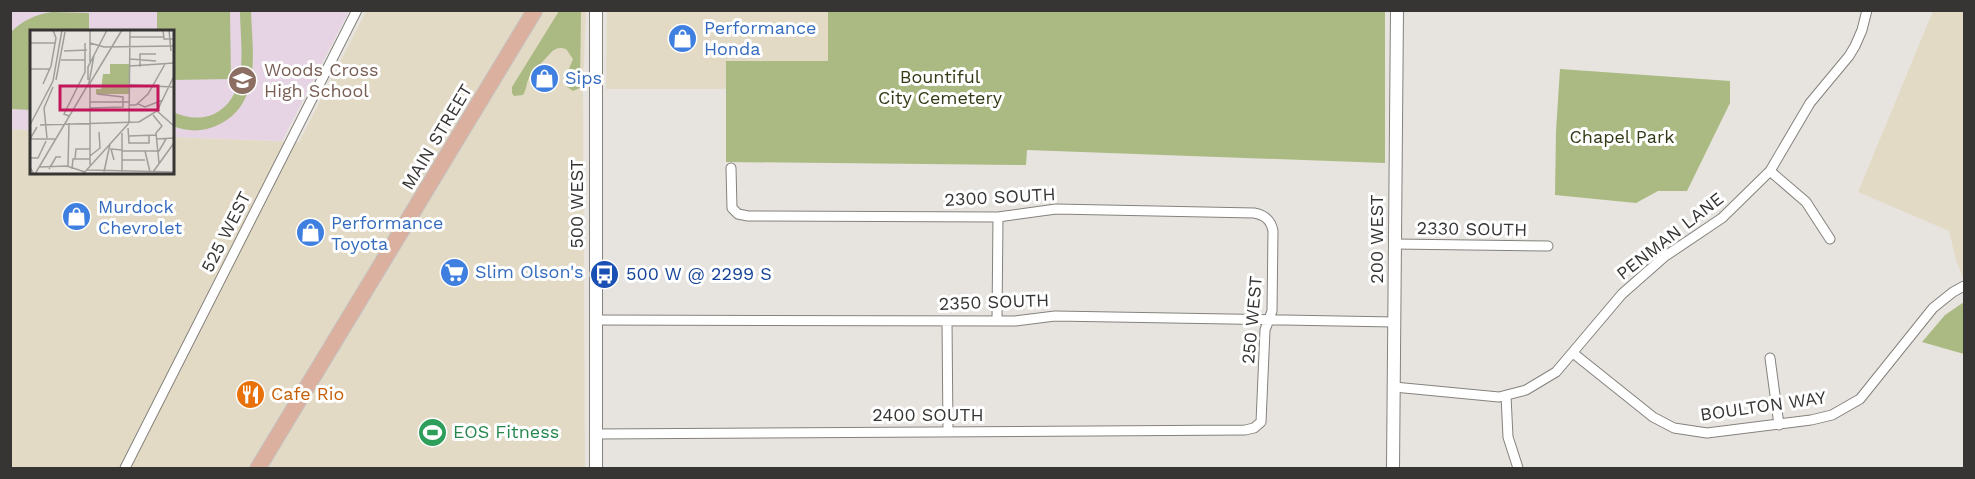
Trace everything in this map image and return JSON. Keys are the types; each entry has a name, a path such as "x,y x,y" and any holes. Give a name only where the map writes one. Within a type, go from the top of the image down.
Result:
{"main road":[{"name":"MAIN STREET","path":"258,468 535,10"}],"street":[{"name":"525 WEST","path":"125,468 357,10"},
{"name":"500 WEST","path":"596,10 596,468"},
{"name":"200 WEST","path":"1393,468 1397,10"},
{"name":"PENMAN LANE","path":"1394,387 1489,397 1506,396 1526,390 1556,372 1622,294 1664,257 1722,218 1770,171 1810,102 1855,46 1867,10"},
{"name":"2300 SOUTH","path":"731,168 731,204 738,214 748,216 998,217 1056,209 1254,213 1267,218"},
{"path":"1770,171 1806,202 1830,239"},
{"path":"997,321 998,217"},
{"name":"250 WEST","path":"1259,426 1263,413 1264,330 1272,311 1273,231 1267,218"},
{"name":"2330 SOUTH","path":"1395,244 1548,246"},
{"name":"BOULTON WAY","path":"1573,353 1653,417 1674,428 1707,433 1823,418 1852,405 1868,391 1933,308 1953,292 1965,286"},
{"name":"2350 SOUTH","path":"595,320 1021,321 1048,316 1394,322"},
{"path":"947,321 948,432"},
{"path":"1770,358 1779,425"},
{"path":"1506,396 1508,437 1518,468"},
{"name":"2400 SOUTH","path":"596,434 1245,430 1259,426"}],"shaded area":[{"name":"Woods Cross High School","path":"10,11 349,11 282,141 174,137 174,30 30,30 30,130 11,129"},
{"path":"366,11 586,11 583,89 585,468 11,468 10,129 30,130 30,174 174,174 174,137 299,142"},
{"path":"607,11 828,11 828,61 726,61 726,89 606,89"},
{"path":"1933,11 1964,11 1963,278 1949,231 1858,192"}],"green space":[{"path":"157,11 230,11 231,79 174,80 174,30 157,30"},
{"path":"240,11 251,11 252,75 242,104 232,116 207,129 196,130 174,126 174,112 193,118 204,117 226,106 234,95 238,82 242,53"},
{"path":"559,11 581,11 580,88 573,91 567,87 566,76 573,59 566,49 559,48 533,71 523,95 514,96 512,87"},
{"name":"Bountiful City Cemetery","path":"828,11 1385,11 1385,163 1027,150 1026,165 726,162 726,61 828,61"},
{"path":"89,13 89,30 30,30 30,110 11,109 11,32 40,14"},
{"name":"Chapel Park","path":"1560,69 1730,81 1730,103 1687,191 1658,191 1636,203 1555,195"},
{"path":"1964,302 1964,354 1922,342 1945,315"}],"place":[{"name":"Performance Honda","path":"683,38"},
{"name":"Sips","path":"544,78"},
{"name":"Woods Cross High School","path":"243,80"},
{"name":"Murdock Chevrolet","path":"77,217"},
{"name":"Performance Toyota","path":"310,233"},
{"name":"Slim Olson's","path":"454,272"},
{"name":"500 W @ 2299 S","path":"605,274"},
{"name":"Cafe Rio","path":"250,394"},
{"name":"EOS Fitness","path":"432,432"}]}
